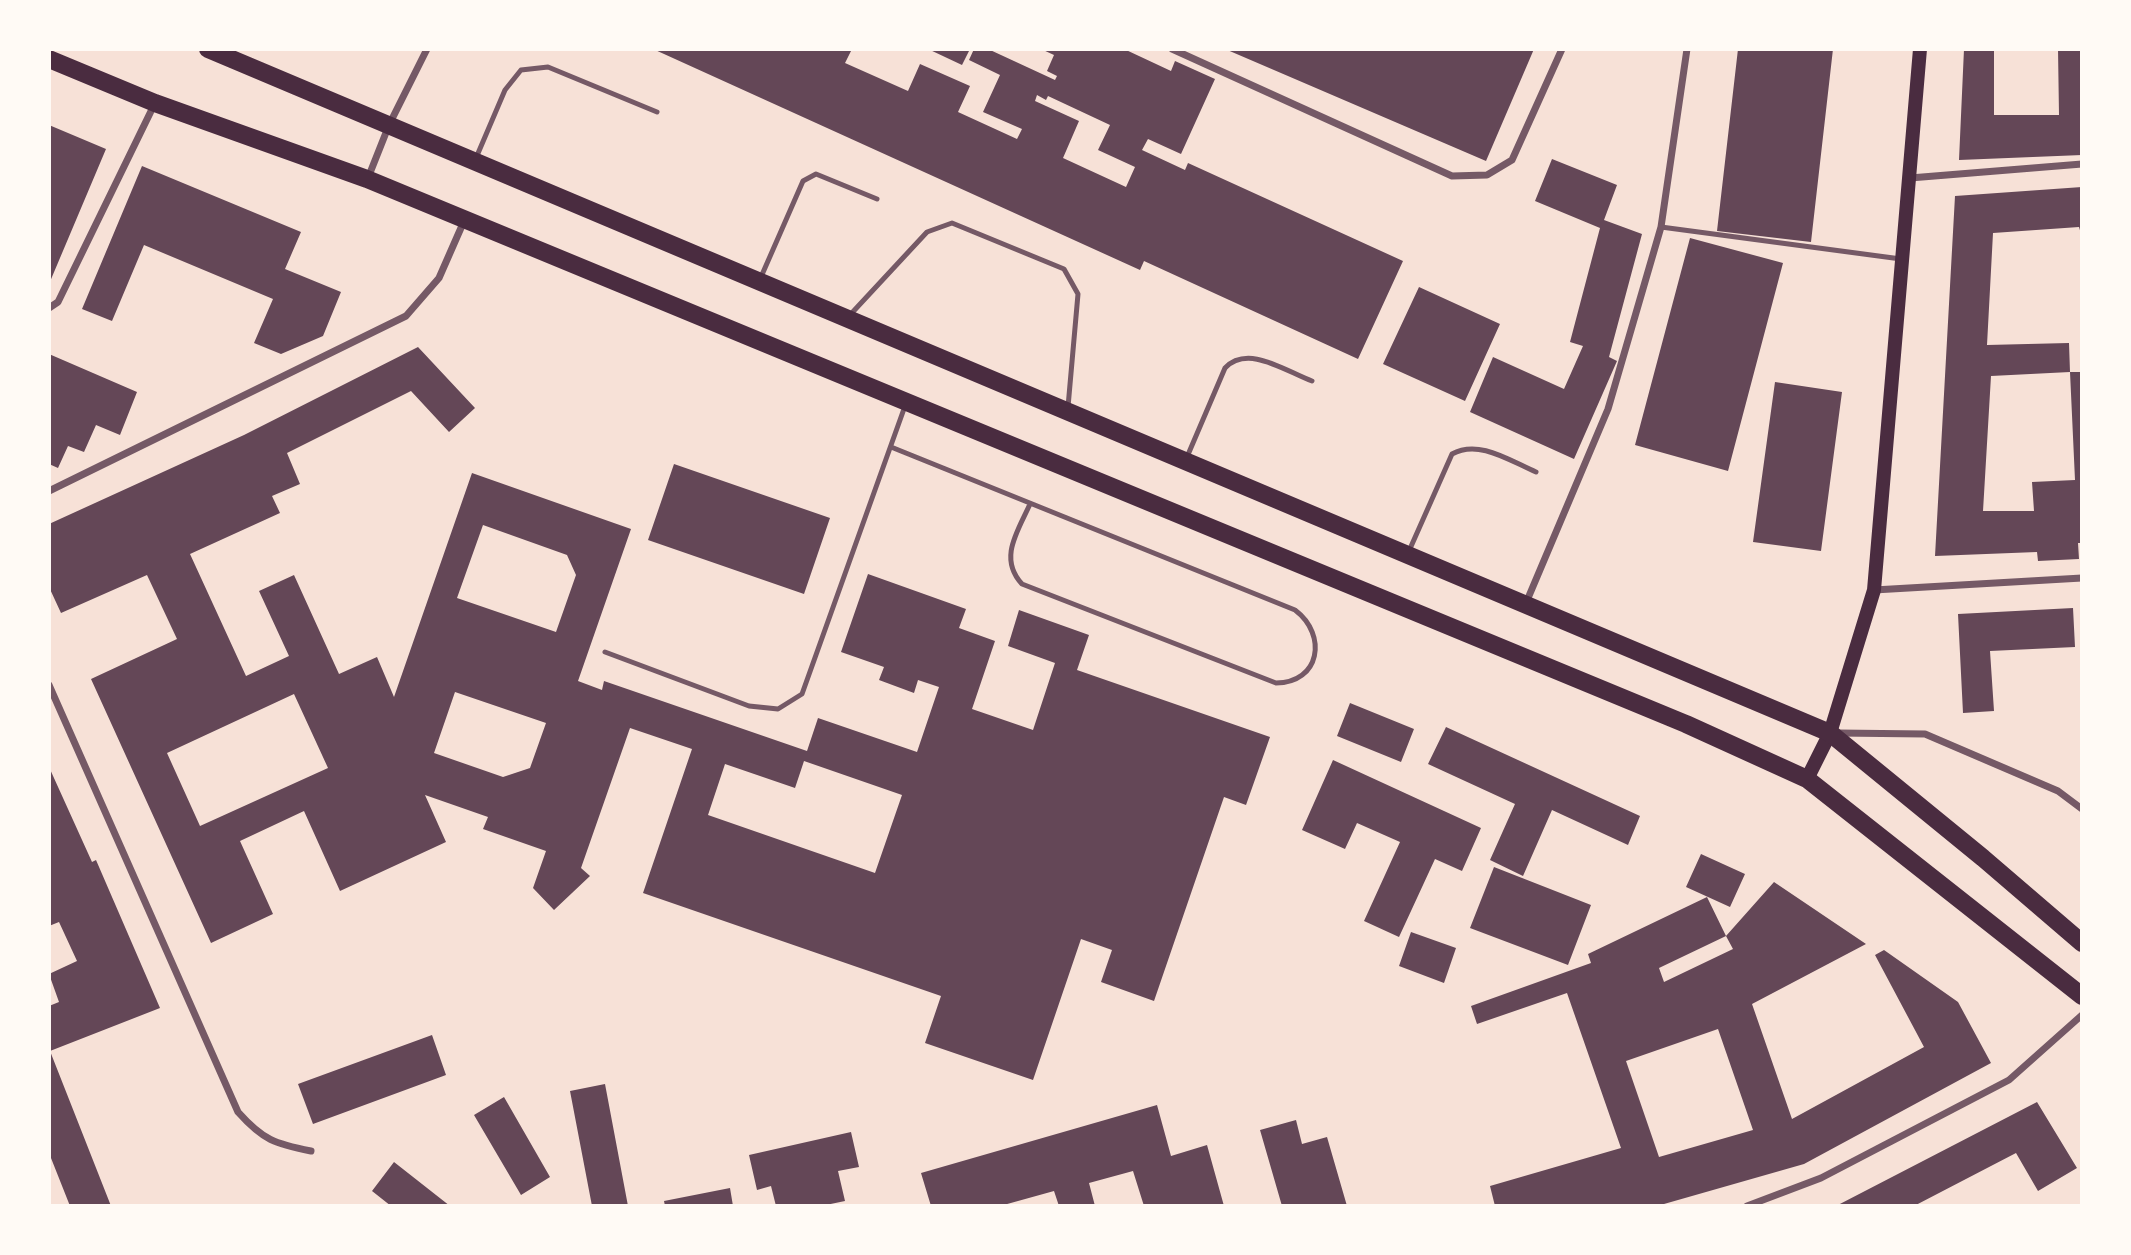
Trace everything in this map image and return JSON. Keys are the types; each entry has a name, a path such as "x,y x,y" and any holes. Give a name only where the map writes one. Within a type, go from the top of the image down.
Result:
{"main road":[{"path":"208,49 1830,733 2082,943"},
{"path":"1807,779 1830,733 1874,590 1920,49"},
{"path":"49,59 155,103 368,179 464,221 1686,724 1807,779 2082,996"}],"street":[{"path":"368,179 390,125 427,49"},
{"path":"1172,49 1452,176 1487,175 1512,160 1562,49"},
{"path":"1526,604 1608,409 1661,227 1687,49"},
{"path":"49,308 58,302 155,103"},
{"path":"1910,178 2082,164"},
{"path":"49,491 406,316 439,278 464,221"},
{"path":"1874,590 2082,578"},
{"path":"49,685 238,1112 257,1133 274,1143 311,1151"},
{"path":"1830,733 1925,734 2058,791 2082,809"},
{"path":"1747,1206 1821,1178 2009,1080 2082,1015"}],"lane":[{"path":"475,161 505,90 521,70 548,67 657,112"},
{"path":"760,280 803,181 816,174 877,199"},
{"path":"848,317 927,232 952,223 1064,269 1078,294 1067,410"},
{"path":"1661,227 1903,259"},
{"path":"1185,460 1225,368 1235,358 1249,356 1311,382"},
{"path":"605,652 749,706 778,709 802,694 906,403"},
{"path":"891,447 1030,503 1295,610 1307,619 1316,635 1314,656 1306,675 1292,683 1276,683 1022,584 1010,566 1009,551 1030,503"},
{"path":"1408,554 1452,454 1463,448 1477,447 1536,472"}],"building":[{"path":"653,49 852,49 845,63 908,91 920,64 970,86 958,112 1017,139 1022,129 983,112 1000,75 969,60 974,49 988,49 1055,80 1057,76 1047,71 1054,55 1041,49 1124,49 1171,71 1175,61 1215,79 1181,154 1148,139 1142,150 1185,170 1188,163 1403,261 1358,359 1144,261 1140,270","holes":["1037,95 1046,100 1048,96 1110,125 1098,150 1135,167 1126,187 1063,158 1079,121 1035,101"]},
{"path":"928,49 970,49 962,65"},
{"path":"1225,49 1534,49 1486,161"},
{"path":"1738,49 1833,49 1811,242 1717,231"},
{"path":"1964,49 1994,49 1994,115 2059,115 2058,49 2082,49 2082,155 1959,160"},
{"path":"49,125 106,149 49,284"},
{"path":"1552,159 1617,185 1604,220 1642,234 1609,357 1617,361 1574,459 1470,412 1493,357 1564,389 1583,346 1570,342 1600,228 1535,201"},
{"path":"142,166 301,232 285,269 341,292 323,336 281,354 254,343 273,299 144,245 112,321 82,309"},
{"path":"2082,187 2082,237 2079,227 1993,233 1987,345 2069,343 2070,372 2082,372 2082,543 2078,543 2079,559 2038,561 2037,552 1935,556 1955,196","holes":["2070,372 2075,480 2032,482 2034,511 1983,511 1991,376"]},
{"path":"1690,238 1783,263 1728,471 1635,445"},
{"path":"1419,287 1500,324 1465,401 1383,364"},
{"path":"418,347 475,408 449,432 411,391 287,453 300,484 272,496 280,513 190,554 246,676 289,656 259,591 294,575 339,674 377,657 394,697 472,473 631,529 578,681 602,690 604,681 807,751 818,718 917,752 939,687 918,680 914,693 879,680 884,667 841,652 868,574 966,609 959,628 995,641 972,709 1033,730 1055,663 1008,646 1019,610 1089,635 1077,670 1270,737 1246,805 1224,797 1154,1001 1101,982 1112,950 1081,939 1033,1080 925,1043 941,996 643,893 692,749 630,728 581,868 590,876 554,910 533,888 546,851 483,829 488,817 425,795 446,842 340,891 304,811 240,841 273,914 211,943 91,679 177,639 147,575 61,613 49,587 49,524 244,435","holes":["483,525 567,555 576,575 556,632 457,598","455,692 546,723 530,768 503,777 434,753","294,694 328,768 200,826 167,753","804,761 902,795 875,873 708,815 725,764 795,788"]},
{"path":"49,354 137,392 120,435 96,425 84,452 68,446 58,468 49,464"},
{"path":"1775,382 1842,392 1821,551 1753,542"},
{"path":"674,464 830,518 804,594 648,540"},
{"path":"2073,608 2075,647 1990,651 1994,711 1963,713 1958,614"},
{"path":"1350,703 1414,729 1401,762 1337,736"},
{"path":"1446,727 1640,816 1628,845 1552,810 1523,876 1490,860 1515,804 1428,764"},
{"path":"1333,760 1481,828 1462,871 1435,859 1399,937 1364,921 1400,842 1357,823 1345,849 1302,830"},
{"path":"49,767 92,862 96,860 160,1008 50,1051 111,1206 70,1206 49,1153 49,1006 59,1002 49,974 77,961 59,922 49,926"},
{"path":"1701,854 1745,874 1730,907 1686,887"},
{"path":"1494,867 1591,905 1568,965 1470,928"},
{"path":"1774,882 1866,944 1752,1004 1792,1119 1924,1047 1875,955 1884,950 1958,1002 1991,1063 1804,1164 1657,1206 1495,1206 1490,1186 1621,1148 1567,993 1477,1024 1471,1006 1591,963 1588,954 1707,897 1726,936","holes":["1726,936 1733,949 1664,982 1659,968","1718,1029 1753,1130 1659,1157 1626,1061"]},
{"path":"1411,932 1456,948 1444,983 1399,966"},
{"path":"432,1035 446,1075 313,1124 298,1084"},
{"path":"605,1084 628,1206 592,1206 570,1091"},
{"path":"504,1097 550,1177 521,1195 474,1115"},
{"path":"2037,1102 2077,1168 2038,1191 2016,1153 1914,1206 1836,1206"},
{"path":"1157,1105 1171,1156 1207,1145 1224,1206 1144,1206 1133,1171 1089,1183 1095,1206 1059,1206 1054,1191 1000,1206 931,1206 921,1173"},
{"path":"1296,1120 1302,1144 1327,1137 1347,1206 1282,1206 1260,1130"},
{"path":"851,1132 859,1167 838,1171 845,1201 821,1206 776,1206 771,1186 757,1190 749,1155"},
{"path":"394,1162 450,1206 391,1206 372,1191"},
{"path":"730,1188 733,1206 665,1206 664,1201"}]}
